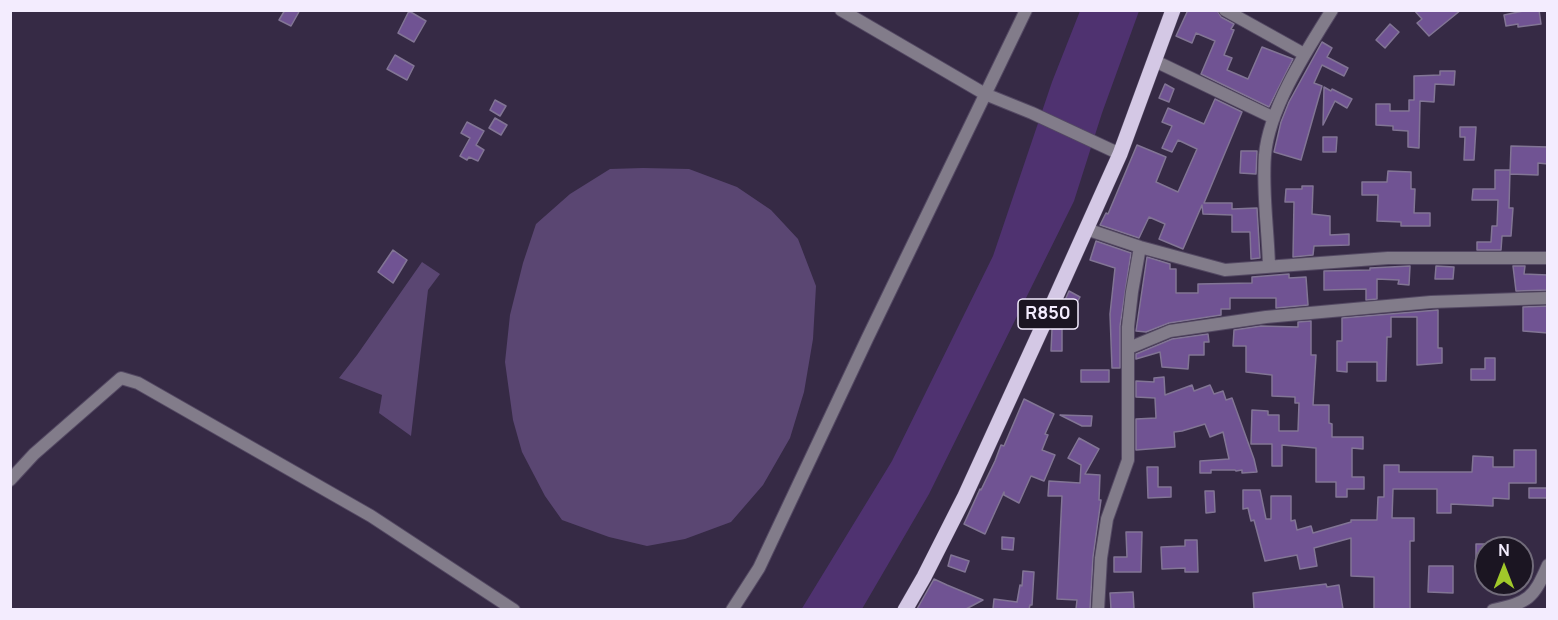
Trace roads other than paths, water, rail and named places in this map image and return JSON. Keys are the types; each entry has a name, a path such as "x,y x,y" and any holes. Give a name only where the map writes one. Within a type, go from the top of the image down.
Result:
{"main road":[{"name":"R850","path":"905,609 964,498 1120,154 1173,10"}],"street":[{"path":"841,10 985,94 1098,142 1120,154"},
{"path":"732,609 759,568 1026,10"},
{"path":"1224,10 1304,54"},
{"path":"1269,266 1265,154 1274,118 1304,54 1332,10"},
{"path":"1155,61 1274,118"},
{"path":"1086,228 1140,247 1225,270 1388,258 1548,258"},
{"path":"1098,609 1101,558 1107,519 1128,460 1128,327 1140,247"},
{"path":"1129,348 1170,331 1256,318 1431,302 1548,298"},
{"path":"10,480 34,454 121,378 138,382 371,516 514,609"},
{"path":"1493,609 1531,597 1548,565"}]}
